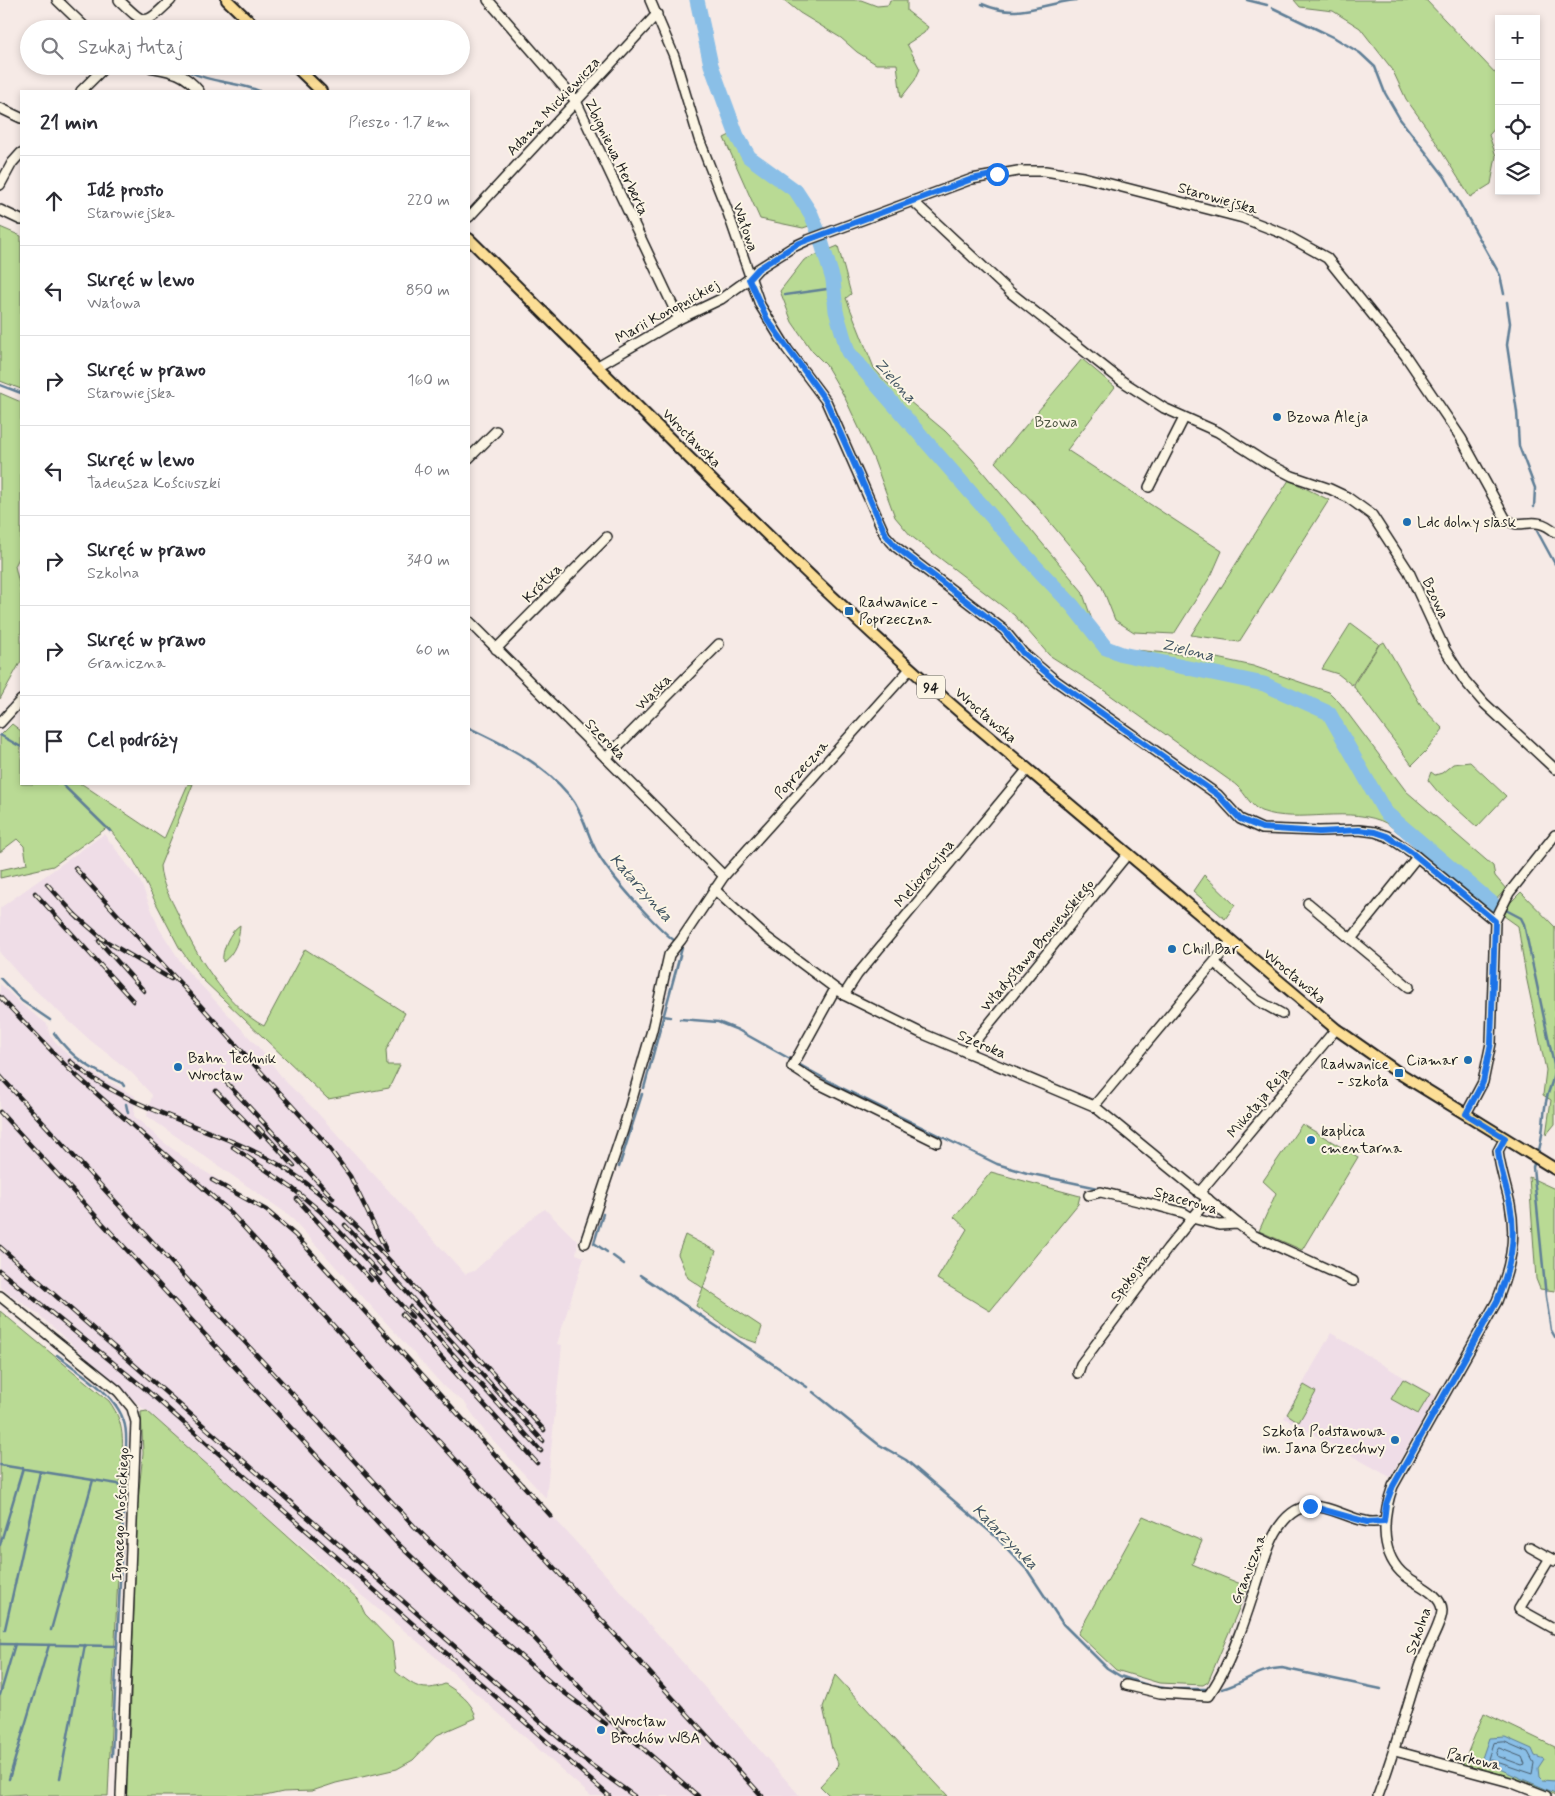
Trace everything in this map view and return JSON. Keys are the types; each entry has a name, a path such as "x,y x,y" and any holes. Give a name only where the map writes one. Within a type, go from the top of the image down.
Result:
{"main road":[{"path":"227,0 248,20"},
{"path":"304,75 320,90"},
{"name":"Wrocławska","path":"470,240 802,567 910,669 1127,855 1336,1029 1364,1050 1466,1114"},
{"name":"94","path":"1466,1114 1551,1166"}],"street":[{"path":"57,0 78,20"},
{"path":"120,0 142,20"},
{"path":"148,20 152,19 171,0"},
{"name":"Zbigniewa Herberta","path":"488,0 576,101 679,319"},
{"name":"Wałowa","path":"650,0 674,56 699,140 727,210 749,279 771,325 826,401 878,522 896,547 1004,630 1038,667 1218,795 1240,819 1249,825 1287,831 1375,832 1414,855 1496,918"},
{"name":"Adama Mickiewicza","path":"470,216 657,14"},
{"path":"82,90 97,75"},
{"path":"183,75 199,90"},
{"path":"0,108 20,118"},
{"path":"0,185 12,163 20,154"},
{"name":"Starowiejska","path":"749,279 758,269 792,247 808,240 988,175 1045,171 1083,177 1244,218 1292,238 1327,258 1392,338 1461,438 1505,518 1517,524 1544,523 1555,532"},
{"name":"Bzowa","path":"913,201 1011,293 1122,380 1164,408 1218,432 1277,469 1347,497 1372,515 1409,572 1446,650 1465,682 1484,703 1555,769"},
{"path":"0,210 20,220"},
{"name":"Marii Konopnickiej","path":"598,366 679,319 721,299 749,279"},
{"path":"1149,487 1184,418"},
{"path":"470,457 496,431"},
{"name":"Krótka","path":"496,649 608,537"},
{"name":"Szeroka","path":"470,622 724,876"},
{"name":"Wąska","path":"606,758 719,644"},
{"name":"Poprzeczna","path":"585,1243 623,1130 628,1105 652,1030 669,955 724,876 910,669"},
{"path":"0,723 20,701"},
{"name":"Melioracyjna","path":"844,995 857,975 1027,770"},
{"path":"1466,1114 1483,1082 1491,1043 1496,918 1502,904 1555,835"},
{"name":"Władysława Broniewskiego","path":"966,1052 1127,855"},
{"path":"1351,939 1414,855"},
{"name":"Szeroka","path":"714,889 765,936 844,995 909,1028 1094,1106 1238,1224"},
{"path":"1308,903 1409,987"},
{"path":"1094,1106 1231,942"},
{"path":"1215,963 1257,1000 1282,1014"},
{"path":"835,989 792,1067 817,1083 937,1142"},
{"name":"Mikołaja Reja","path":"1199,1193 1336,1029"},
{"name":"Szkolna","path":"1378,1796 1395,1751 1420,1665 1442,1612 1438,1599 1398,1568 1388,1545 1384,1521 1386,1504 1393,1486 1497,1301 1505,1282 1514,1241 1510,1202 1498,1151 1505,1138"},
{"name":"Spacerowa","path":"1089,1195 1101,1192 1170,1209 1192,1218 1219,1224 1238,1224"},
{"name":"Spokojna","path":"1078,1373 1080,1364 1208,1199"},
{"path":"1238,1224 1253,1236 1353,1281"},
{"name":"Ignacego Mościckiego","path":"0,1296 118,1391 132,1408 136,1422 121,1796"},
{"name":"Graniczna","path":"1126,1685 1160,1693 1208,1696 1216,1685 1254,1594 1262,1560 1273,1538 1289,1517 1300,1509 1310,1506 1367,1522 1384,1521"},
{"path":"1530,1547 1552,1560 1519,1609 1555,1629"},
{"name":"Parkowa","path":"1395,1751 1510,1782 1546,1796"}],"shaded area":[{"path":"104,834 140,881 159,928 184,967 261,1050 285,1081 313,1108 465,1274 474,1271 545,1209 578,1242 576,1254 584,1257 557,1344 562,1345 546,1498 482,1428 465,1403 445,1388 289,1215 147,1116 152,1095 131,1072 91,1041 23,979 0,953 0,908"},
{"path":"0,984 21,1004 47,1024 50,1036 65,1052 86,1069 135,1096 134,1116 162,1141 191,1163 282,1219 605,1574 800,1796 591,1796 424,1647 235,1491 38,1314 0,1287"},
{"path":"1331,1333 1436,1397 1390,1477 1284,1418"}],"green space":[{"path":"784,0 861,0 877,6 888,5 890,0 907,0 907,11 928,27 924,33 907,44 920,69 915,80 901,98 897,64 876,64 857,52 841,38 800,13"},
{"path":"1294,0 1426,0 1495,73 1495,128 1489,135 1495,153 1491,184 1470,197 1427,128 1406,99 1392,69 1360,28 1333,11 1300,7"},
{"path":"732,134 749,163 792,193 805,207 809,218 809,226 803,228 760,219 724,138"},
{"path":"0,227 20,236 20,389 0,381"},
{"path":"838,246 851,294 846,298 874,368 885,381 945,431 972,459 1082,591 1093,623 1099,633 1111,644 1124,649 1212,657 1253,666 1329,692 1340,703 1406,791 1493,866 1495,876 1506,889 1489,907 1388,824 1373,818 1357,816 1276,815 1257,809 1233,783 1099,687 1049,655 1014,615 911,536 895,517 874,460 844,396 826,365 812,351 792,322 780,291 804,260"},
{"path":"1082,359 1115,387 1067,450 1222,551 1212,574 1174,634 1134,632 1115,620 1102,587 1089,569 1033,502 995,462"},
{"path":"0,393 20,402 20,556 15,566 20,588 20,663 0,699"},
{"path":"1289,480 1329,500 1239,642 1191,635"},
{"path":"1351,623 1379,644 1352,685 1338,674 1322,669"},
{"path":"1384,642 1422,707 1443,729 1428,749 1412,765 1354,687 1354,684 1379,645"},
{"path":"12,724 20,730 20,785 83,785 164,839 188,785 193,785 160,866 162,879 167,891 202,961 237,1006 264,1026 305,949 405,1013 386,1050 387,1065 400,1065 389,1088 328,1099 201,978 179,947 133,859 108,827 53,866 0,878 0,870 27,864 24,846 17,839 0,852 0,736"},
{"path":"1470,762 1506,796 1477,827 1438,792 1428,780 1431,772 1435,775 1442,773 1453,764"},
{"path":"1204,875 1235,905 1225,919 1193,891"},
{"path":"1521,892 1555,927 1555,1124 1546,1135 1551,1100 1543,1095 1546,1070 1526,976 1518,926 1504,916 1507,906"},
{"path":"240,925 236,946 231,955 223,962 223,952 227,942"},
{"path":"1302,1124 1358,1157 1302,1250 1259,1231 1276,1193 1263,1181"},
{"path":"991,1172 1080,1196 1078,1204 990,1311 937,1279 967,1229 954,1217"},
{"path":"1529,1177 1555,1189 1555,1291 1540,1289 1536,1279"},
{"path":"685,1235 716,1251 703,1288 688,1278 678,1254"},
{"path":"703,1288 762,1327 757,1343 740,1337 696,1306"},
{"path":"0,1311 109,1401 119,1420 122,1438 120,1479 122,1486 108,1796 27,1796 25,1794 0,1796"},
{"path":"1403,1379 1430,1394 1418,1414 1391,1399"},
{"path":"1304,1385 1316,1392 1299,1422 1287,1414"},
{"path":"147,1411 358,1599 365,1614 392,1642 396,1672 419,1687 430,1688 445,1684 468,1702 476,1718 437,1735 413,1760 397,1769 336,1783 312,1791 283,1792 265,1796 124,1796 130,1726 137,1509 143,1453 141,1412"},
{"path":"1143,1516 1202,1541 1192,1564 1248,1587 1208,1682 1203,1685 1159,1683 1116,1670 1078,1634"},
{"path":"835,1675 948,1796 830,1796 820,1786 836,1769 838,1763 832,1749 823,1707"},
{"path":"1484,1713 1555,1747 1555,1795 1525,1781 1463,1764"}],"water":[{"path":"1505,1737 1532,1749 1535,1756 1544,1759 1538,1768 1539,1777 1542,1780 1555,1781 1555,1793 1481,1761 1489,1738"}],"waterway":[{"name":"Zielona","path":"697,0 711,65 737,136 749,157 796,191 811,214 833,280 836,311 848,352 1034,565 1072,605 1106,648 1122,654 1264,684 1329,713 1385,812 1493,904"},
{"path":"982,4 995,9 1018,11 1076,0"},
{"path":"1247,0 1267,5"},
{"path":"1273,8 1335,38 1360,53 1375,67 1385,93 1400,119 1445,177 1500,275 1504,294"},
{"path":"196,75 256,90"},
{"path":"785,295 834,288"},
{"path":"1507,302 1510,323 1507,345 1517,412 1519,446 1535,488 1534,507"},
{"name":"Katarzynka","path":"0,385 20,393"},
{"path":"1536,529 1555,564"},
{"name":"Katarzynka","path":"470,728 523,756 559,784 578,809 595,848 605,865 646,913 675,941"},
{"path":"0,735 20,746"},
{"path":"63,785 110,831"},
{"name":"Zielona","path":"1493,904 1499,907"},
{"name":"Zielona","path":"1504,909 1521,918 1524,924 1554,1065 1547,1097 1541,1143 1537,1156"},
{"name":"Katarzynka","path":"644,1088 682,948"},
{"path":"0,978 22,1001 50,1020"},
{"name":"Katarzynka","path":"663,1016 670,1017"},
{"path":"680,1019 718,1022 738,1030 790,1059"},
{"path":"54,1033 76,1057 93,1069 122,1083 124,1086"},
{"path":"800,1065 838,1086 997,1164 1027,1173 1103,1189"},
{"name":"Katarzynka","path":"619,1167 642,1094"},
{"path":"126,1104 128,1113"},
{"name":"Zielona","path":"1535,1161 1533,1167 1546,1297 1551,1330 1555,1337"},
{"path":"1118,1192 1137,1196"},
{"path":"1167,1204 1187,1209"},
{"name":"Katarzynka","path":"603,1214 594,1243 607,1252"},
{"name":"Katarzynka","path":"613,1256 624,1264"},
{"name":"Katarzynka","path":"640,1275 807,1387"},
{"path":"57,1355 90,1379 110,1398 118,1409 124,1421 126,1434 124,1488"},
{"name":"Katarzynka","path":"813,1392 878,1444 906,1460 995,1536 1028,1571 1063,1624 1107,1668 1120,1676 1150,1686 1171,1689 1208,1689"},
{"path":"0,1465 124,1485"},
{"path":"0,1545 23,1468"},
{"path":"5,1629 40,1472"},
{"path":"51,1630 93,1480"},
{"path":"112,1756 124,1495"},
{"path":"0,1644 116,1646"},
{"path":"0,1695 15,1644"},
{"path":"9,1779 49,1645"},
{"path":"60,1778 85,1645"},
{"name":"Katarzynka","path":"1222,1689 1266,1671 1282,1668 1381,1689"}],"railway":[{"path":"75,868 323,1140 350,1176 386,1250"},
{"path":"47,884 79,919"},
{"path":"35,893 133,1001"},
{"path":"74,914 104,940 171,979"},
{"path":"99,941 144,991"},
{"path":"0,997 69,1069 229,1211 762,1796"},
{"path":"70,1061 94,1079 120,1094 260,1154 305,1182 342,1213 376,1246 544,1430"},
{"path":"0,1076 415,1527 471,1582 535,1639 610,1720 698,1796"},
{"path":"226,1082 333,1198"},
{"path":"216,1091 260,1136"},
{"path":"0,1112 395,1541 459,1602 550,1682 606,1724"},
{"path":"258,1127 294,1166"},
{"path":"233,1147 292,1188 320,1211 380,1274"},
{"path":"212,1180 266,1210 295,1235 551,1516"},
{"path":"297,1199 371,1280"},
{"path":"345,1225 543,1441"},
{"path":"0,1247 583,1759 634,1796"},
{"path":"0,1271 143,1387 609,1796"},
{"path":"370,1271 412,1317"},
{"path":"410,1307 541,1451"},
{"path":"402,1314 537,1463"}],"place":[{"name":"Bzowa Aleja","path":"1277,417"},
{"name":"Ldc dolny slask","path":"1407,522"},
{"name":"Radwanice - Poprzeczna","path":"849,611"},
{"name":"Chill Bar","path":"1172,949"},
{"name":"Ciamar","path":"1468,1060"},
{"name":"Bahn Technik Wrocław","path":"178,1067"},
{"name":"Radwanice - szkoła","path":"1399,1073"},
{"name":"kaplica cmentarna","path":"1311,1140"},
{"name":"Szkoła Podstawowa im. Jana Brzechwy","path":"1395,1440"},
{"name":"Wrocław Brochów WBA","path":"601,1730"}],"route":[{"path":"997,174 972,179 797,244 758,269 749,279 767,319 826,401 869,502 886,535 896,547 1004,630 1023,653 1038,667 1218,795 1240,819 1249,825 1287,831 1359,830 1387,836 1417,857 1495,921 1491,1043 1483,1082 1466,1114 1505,1138 1498,1151 1510,1202 1514,1241 1505,1282 1497,1301 1393,1486 1386,1504 1384,1521 1367,1522 1310,1506"}]}
